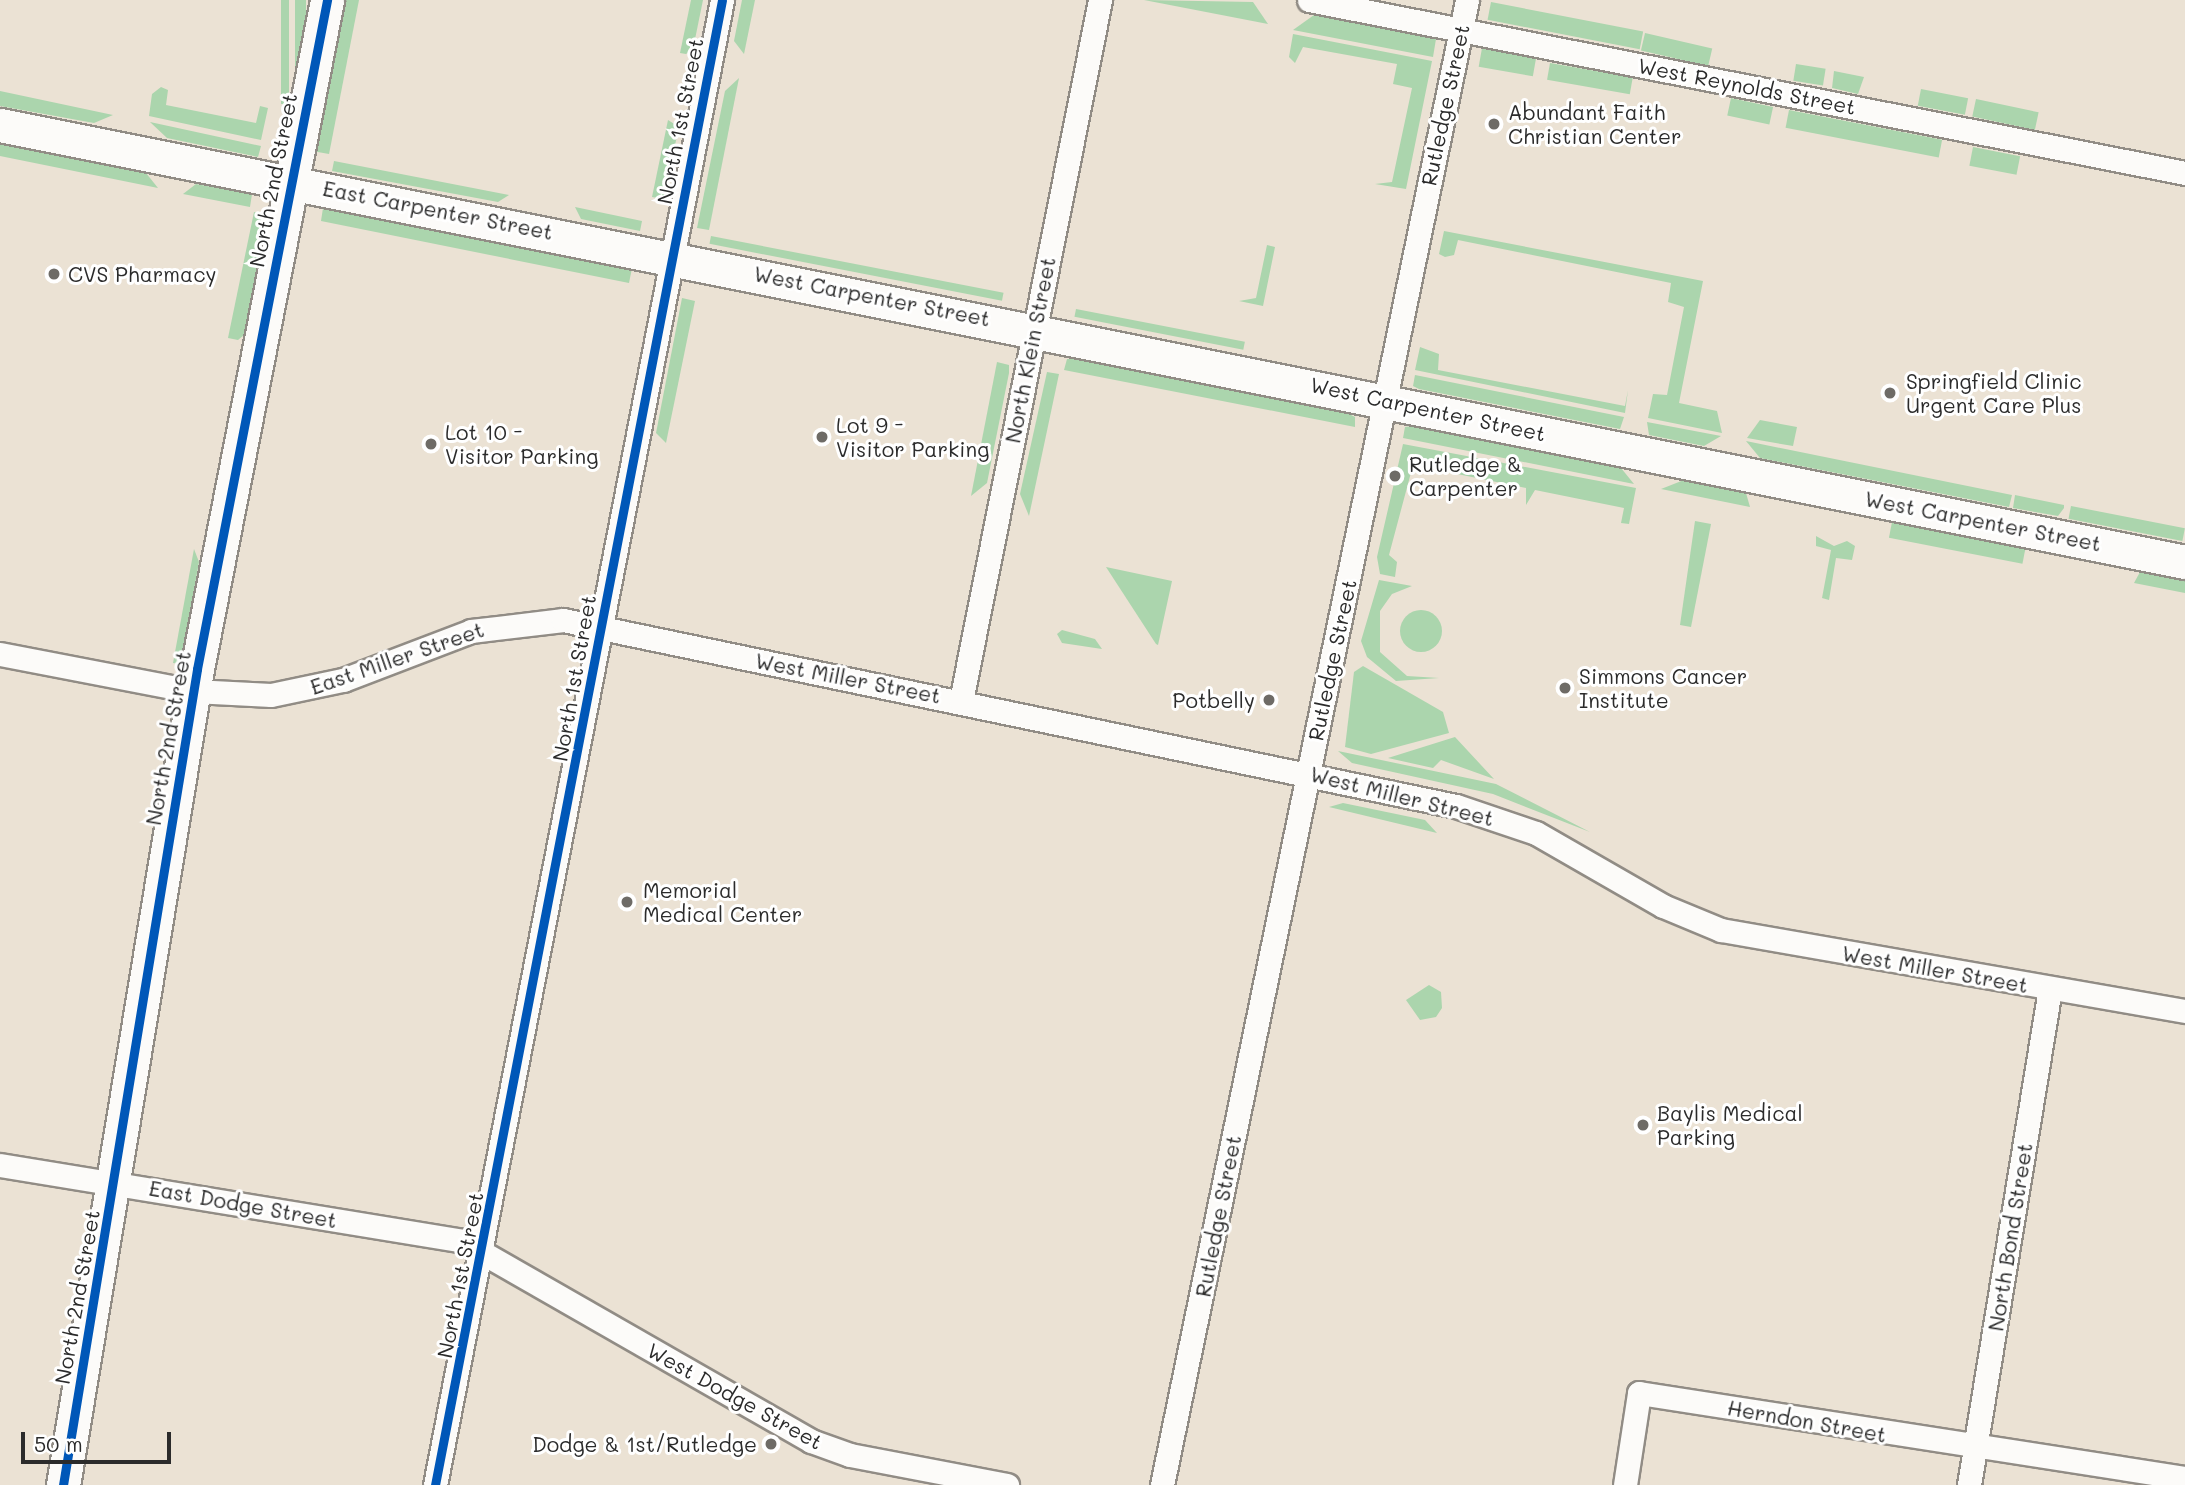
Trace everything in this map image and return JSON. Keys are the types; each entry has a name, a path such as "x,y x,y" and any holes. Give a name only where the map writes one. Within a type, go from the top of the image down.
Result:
{"street":[{"name":"North 2nd Street","path":"63,1485 193,691 327,0"},
{"name":"North 1st Street","path":"435,1485 482,1254 670,256 722,0"},
{"name":"North Klein Street","path":"961,701 1100,0"},
{"name":"West Reynolds Street","path":"1309,0 2185,173"},
{"name":"Rutledge Street","path":"1162,1485 1467,0"},
{"name":"East Carpenter Street","path":"0,125 670,256"},
{"name":"West Carpenter Street","path":"670,256 2185,562"},
{"name":"East Miller Street","path":"0,654 228,696 307,690 496,625 554,620 600,628"},
{"name":"West Miller Street","path":"600,628 961,701 1491,815 1721,930 2185,1011"},
{"name":"North Bond Street","path":"1969,1485 2050,989"},
{"name":"East Dodge Street","path":"0,1165 462,1241 482,1254"},
{"name":"West Dodge Street","path":"482,1254 811,1441 850,1455 1007,1485"},
{"name":"Herndon Street","path":"1625,1485 1639,1393 1975,1450 2185,1478"}],"green space":[{"path":"281,0 289,0 289,104 281,104"},
{"path":"295,0 306,0 306,144 295,144"},
{"path":"346,0 359,0 329,154 316,152"},
{"path":"691,0 703,0 693,49 686,54 680,53"},
{"path":"742,0 755,0 744,54 734,41"},
{"path":"1144,0 1253,2 1268,24"},
{"path":"1491,2 1643,32 1640,49 1488,20"},
{"path":"1314,15 1436,39 1433,57 1293,30"},
{"path":"1645,33 1712,49 1708,66 1641,51"},
{"path":"1293,34 1432,61 1406,189 1375,184 1392,182 1412,88 1393,84 1397,64 1303,47 1295,63 1289,57"},
{"path":"1482,48 1536,58 1533,76 1479,67"},
{"path":"1550,63 1633,78 1630,94 1547,80"},
{"path":"1796,64 1826,69 1823,85 1793,81"},
{"path":"1834,71 1864,77 1858,94 1832,88"},
{"path":"739,78 709,230 697,228 725,91"},
{"path":"161,87 168,90 166,105 256,123 260,106 268,108 261,140 149,116 152,94"},
{"path":"1921,89 1968,98 1965,115 1918,106"},
{"path":"0,91 113,115 94,123 0,106"},
{"path":"1731,98 1773,107 1769,125 1727,116"},
{"path":"1976,99 2039,112 2035,130 1972,117"},
{"path":"1789,110 1942,140 1939,157 1786,128"},
{"path":"668,120 679,127 663,199 652,197"},
{"path":"150,122 261,146 258,157 167,138"},
{"path":"0,144 146,173 158,188 0,156"},
{"path":"1973,147 2020,156 2016,175 1969,166"},
{"path":"334,161 509,195 498,202 332,171"},
{"path":"196,184 252,194 250,207 183,194"},
{"path":"575,207 642,221 640,231 581,219"},
{"path":"323,208 632,268 629,283 321,221"},
{"path":"254,212 268,216 244,335 238,340 228,338"},
{"path":"1444,231 1703,281 1679,403 1717,411 1722,433 1648,418 1653,394 1667,395 1684,307 1668,302 1671,283 1458,240 1454,255 1445,257 1439,254"},
{"path":"711,236 1004,293 1002,301 709,244"},
{"path":"1267,245 1275,247 1263,306 1239,301 1256,298"},
{"path":"682,298 695,301 666,443 656,433"},
{"path":"1076,309 1245,342 1243,350 1074,317"},
{"path":"1420,347 1439,354 1438,370 1625,406 1628,390 1625,413 1415,370"},
{"path":"1082,358 1343,411 1355,417 1355,427 1064,370 1067,359"},
{"path":"997,362 1009,365 1009,373 987,483 971,496"},
{"path":"1047,372 1059,374 1029,516 1020,494"},
{"path":"1415,375 1624,417 1620,429 1419,389 1413,386"},
{"path":"1760,420 1797,427 1793,446 1747,438"},
{"path":"1647,422 1721,436 1704,446 1649,435"},
{"path":"1412,426 1621,468 1634,484 1403,438 1405,427"},
{"path":"1746,441 2012,495 2009,507 1760,458"},
{"path":"1403,444 1636,488 1629,524 1621,523 1624,508 1535,490 1526,505 1526,488 1413,465 1389,555 1397,562 1395,577 1380,574 1377,557"},
{"path":"1684,480 1746,493 1750,507 1661,489"},
{"path":"2015,495 2064,505 2064,508 2058,516 2013,508"},
{"path":"2071,506 2185,528 2182,541 2069,519"},
{"path":"1695,521 1711,524 1691,627 1680,625"},
{"path":"1892,522 2026,548 2022,564 1889,538"},
{"path":"1816,536 1834,546 1847,541 1855,546 1852,560 1836,558 1829,600 1822,598 1831,550 1816,546"},
{"path":"194,549 199,562 181,664 173,663"},
{"path":"1106,567 1172,581 1158,645 1156,644"},
{"path":"2140,572 2185,580 2185,593 2134,583"},
{"path":"1379,580 1412,586 1392,594 1380,611 1380,652 1407,676 1439,678 1396,681 1367,657 1361,641"},
{"path":"1421,610 1436,616 1442,631 1436,646 1421,652 1406,646 1400,631 1406,616"},
{"path":"1062,630 1095,639 1102,649 1062,643 1057,634"},
{"path":"1363,666 1443,712 1449,733 1371,754 1345,747 1354,672"},
{"path":"1455,737 1494,779 1441,760 1433,768 1388,758"},
{"path":"1338,751 1496,784 1590,832 1493,794 1352,763"},
{"path":"1343,803 1425,820 1437,833 1329,807"},
{"path":"1429,985 1441,992 1442,1008 1436,1017 1420,1020 1406,1000"}],"cycle path":[{"path":"63,1485 197,669 327,0"},
{"path":"435,1485 722,0"}],"place":[{"name":"Abundant Faith Christian Center","path":"1494,124"},
{"name":"CVS Pharmacy","path":"54,274"},
{"name":"Springfield Clinic Urgent Care Plus","path":"1890,393"},
{"name":"Lot 9 - Visitor Parking","path":"822,437"},
{"name":"Lot 10 - Visitor Parking","path":"431,444"},
{"name":"Rutledge & Carpenter","path":"1395,476"},
{"name":"Simmons Cancer Institute","path":"1565,688"},
{"name":"Potbelly","path":"1269,700"},
{"name":"Memorial Medical Center","path":"627,902"},
{"name":"Baylis Medical Parking","path":"1643,1125"},
{"name":"Dodge & 1st/Rutledge","path":"771,1444"}]}
